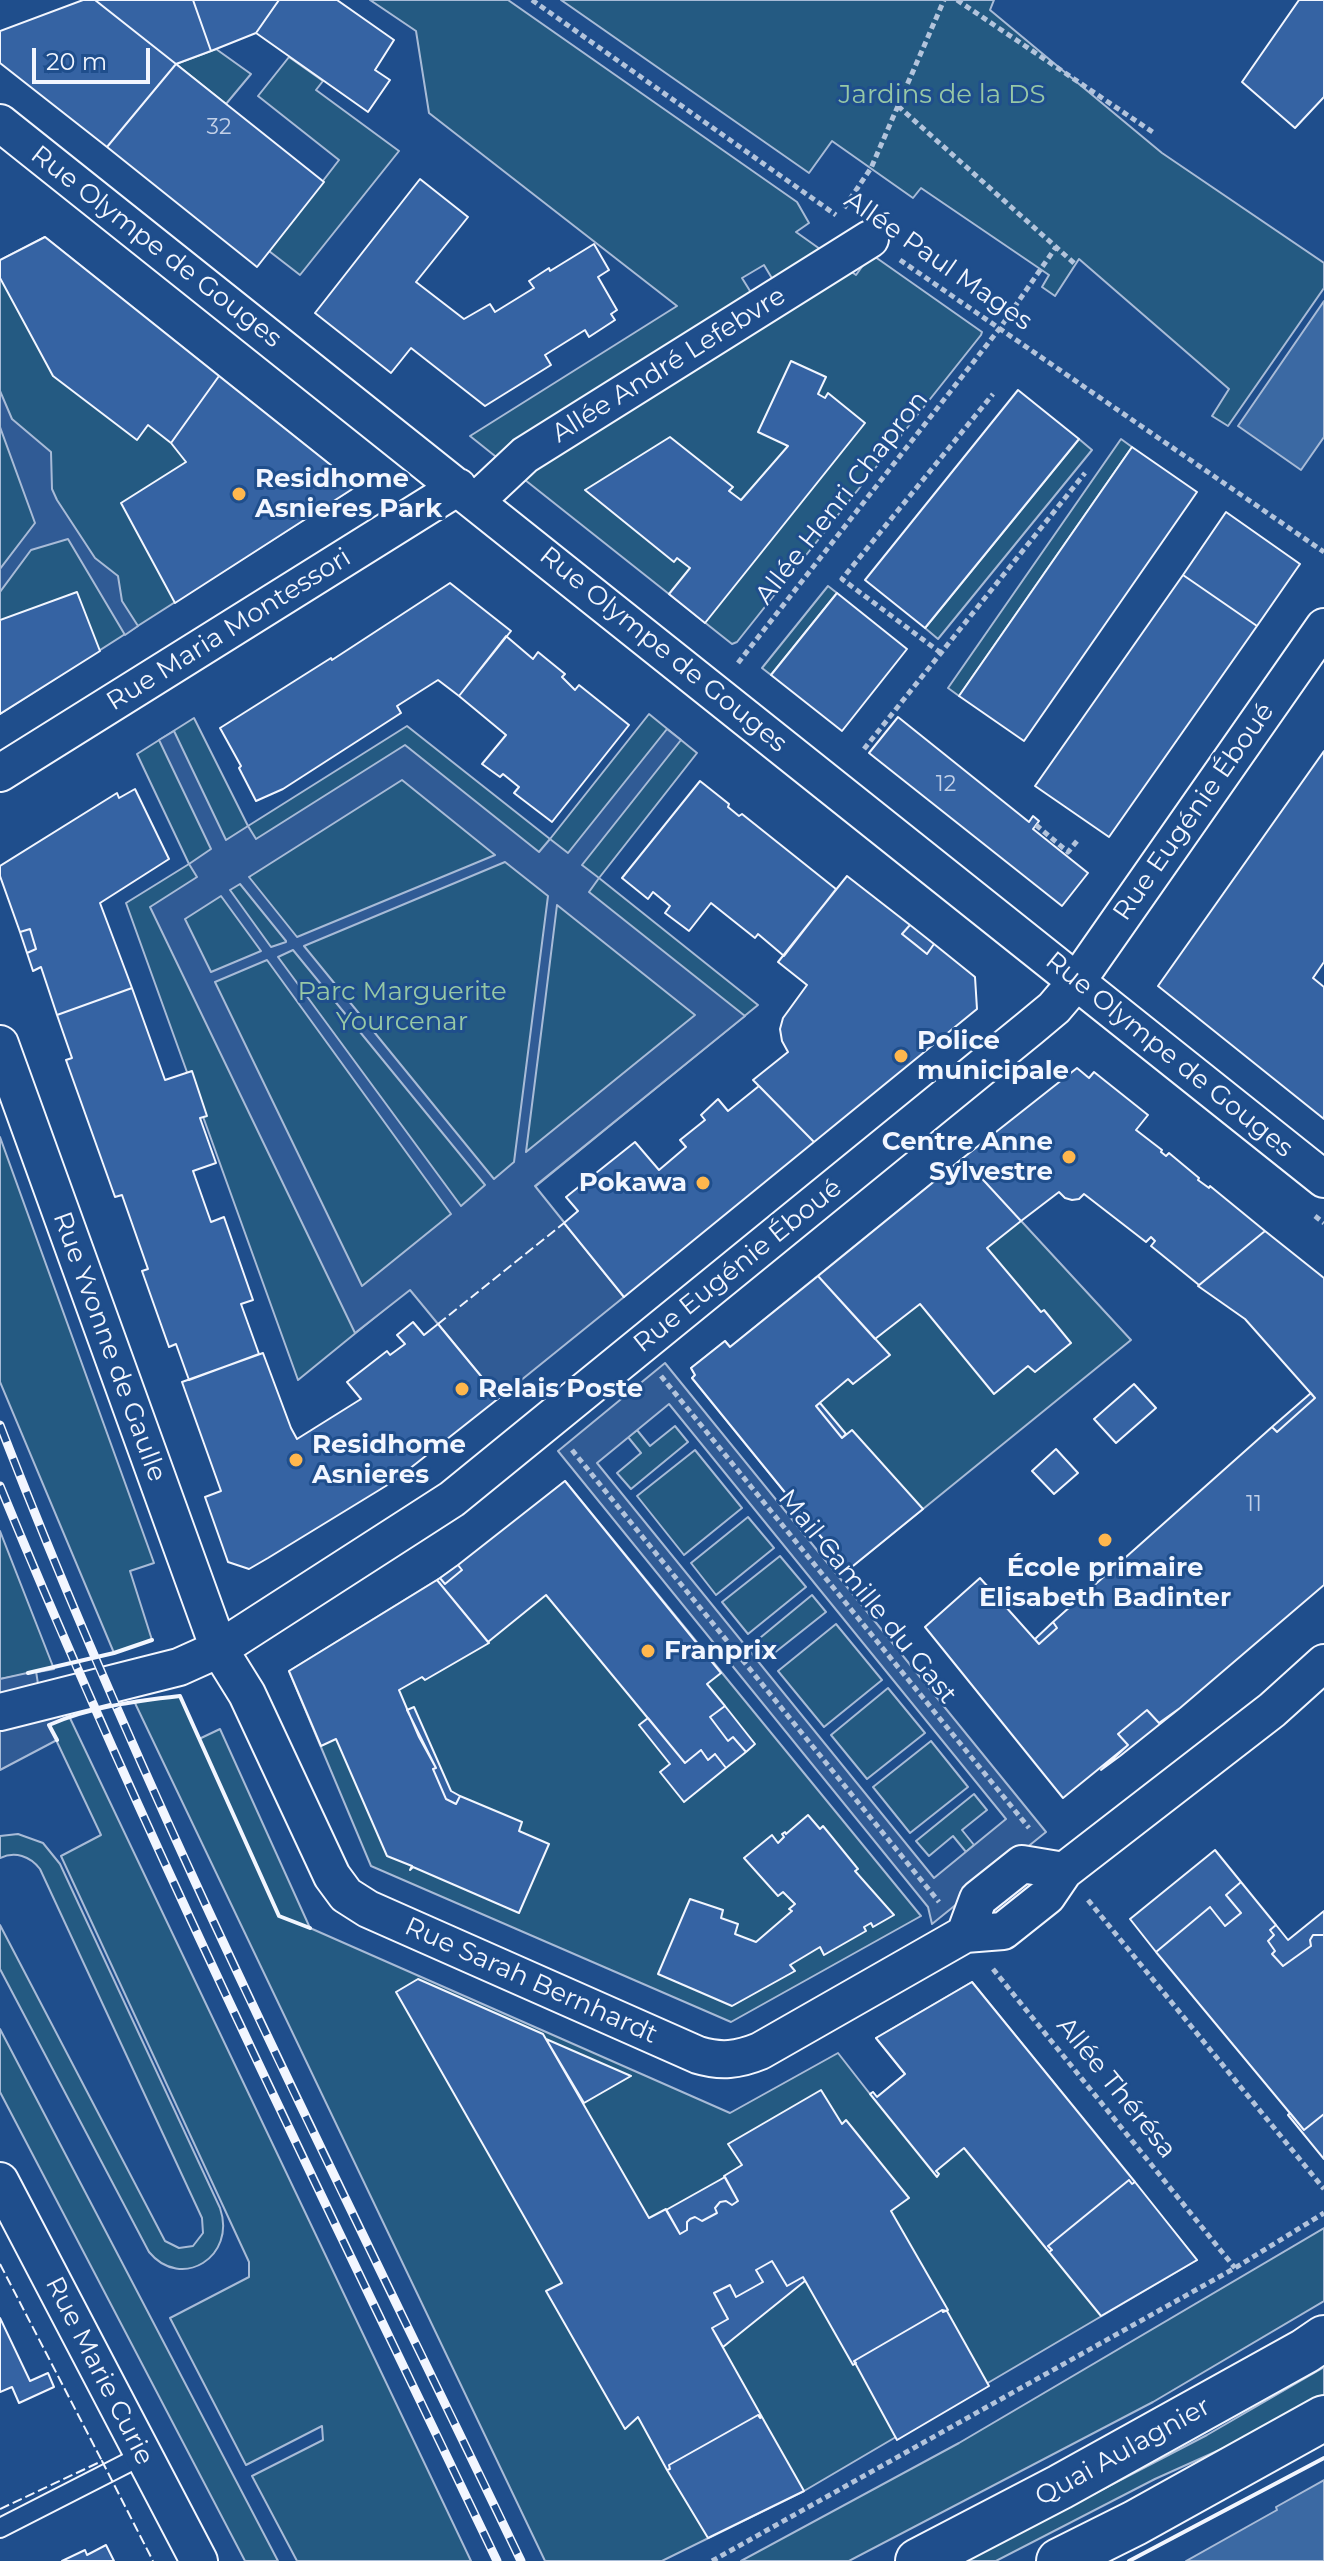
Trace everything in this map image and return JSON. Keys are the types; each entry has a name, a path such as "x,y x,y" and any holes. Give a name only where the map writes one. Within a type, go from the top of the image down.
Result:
{"main road":[{"name":"Quai Aulagnier","path":"918,2561 1060,2487 1324,2338"},
{"path":"1059,2561 1135,2523 1324,2418"}],"street":[{"name":"Rue Olympe de Gouges","path":"0,123 1324,1179"},
{"name":"Allée André Lefebvre","path":"467,494 870,239"},
{"name":"Rue Maria Montessori","path":"0,773 467,494"},
{"name":"Rue Eugénie Éboué","path":"0,1712 179,1667 219,1649 452,1499 1030,1028 1054,1008 1077,981 1324,627"},
{"name":"Rue Yvonne de Gaulle","path":"0,1044 219,1649"},
{"name":"Rue Sarah Bernhardt","path":"219,1649 247,1694 332,1876 346,1895 368,1909 698,2055 729,2060 760,2051 965,1934 1003,1931 1047,1896 1064,1871 1272,1710 1324,1663"},
{"name":"Rue Marie Curie","path":"0,2181 199,2561"}],"lane":[{"path":"0,2528 143,2455"}],"path":[{"name":"Allée Paul Mages","path":"532,0 838,217 871,168 898,106"},
{"path":"944,0 898,106 1075,264"},
{"path":"957,0 1154,133"},
{"name":"Allée Paul Mages","path":"870,239 1324,552"},
{"name":"Allée Henri Chapron","path":"715,692 1000,328 1056,247"},
{"path":"941,653 842,579 993,394"},
{"path":"864,749 1085,473"},
{"path":"1036,825 1068,852 1077,841"},
{"name":"Mail Camille du Gast","path":"638,1347 1064,1871"},
{"path":"549,1421 965,1934"},
{"path":"1064,1871 1324,2189"},
{"name":"Allée Thérésa","path":"965,1934 1235,2268"},
{"path":"712,2561 1235,2268 1324,2213"}],"green space":[{"path":"370,0 508,0 797,202 809,223 796,232 827,254 776,285 764,265 742,278 755,299 500,460 470,436 677,306 429,113 416,31"},
{"name":"Jardins de la DS","path":"561,0 994,0 990,10 1162,153 1324,263 1324,288 1228,426 1212,416 1229,389 1079,259 1055,296 1042,287 1049,275 921,188 913,198 832,141 809,173"},
{"path":"216,49 251,74 226,104 176,64"},
{"path":"289,57 323,81 316,90 399,151 300,275 269,251 339,160 258,96"},
{"path":"45,237 357,486 0,714 0,260"},
{"path":"871,254 982,332 981,335 737,642 732,644 520,476 842,265 856,275"},
{"path":"1079,439 1092,450 938,639 925,628"},
{"path":"1121,439 1132,447 959,696 948,688"},
{"path":"828,586 837,593 771,675 762,668"},
{"name":"Parc Marguerite Yourcenar","path":"649,714 697,753 599,878 758,1005 298,1380 126,903 189,864 137,754 194,718 248,826 407,726 550,839"},
{"path":"0,1137 154,1563 130,1571 152,1640 114,1653 0,1382"},
{"path":"963,1158 1131,1340 848,1570 692,1378 695,1375 691,1368 725,1341 730,1347"},
{"path":"675,1426 688,1442 631,1489 617,1473 641,1453 628,1437 637,1430 650,1446"},
{"path":"695,1450 742,1508 684,1555 637,1496"},
{"path":"565,1481 921,1916 731,2022 371,1866 289,1671 440,1578 482,1549"},
{"path":"748,1517 774,1548 716,1595 691,1563"},
{"path":"0,1531 54,1669 0,1679"},
{"path":"780,1556 806,1587 748,1634 722,1602"},
{"path":"812,1595 826,1612 768,1658 755,1642"},
{"path":"836,1624 882,1680 824,1727 778,1671"},
{"path":"888,1688 925,1733 867,1779 831,1735"},
{"path":"180,1696 199,1739 220,1729 310,1928 730,2113 838,2053 870,2094 873,2092 877,2097 905,2074 876,2038 972,1982 1197,2260 804,2491 662,2561 545,2561 134,1701"},
{"path":"69,1716 471,2561 297,2561 252,2476 323,2440 322,2426 246,2465 170,2318 249,2277 249,2262 61,1856 101,1835 49,1725"},
{"path":"931,1741 968,1787 910,1833 873,1787"},
{"path":"974,1794 987,1810 962,1830 974,1845 966,1852 953,1836 929,1856 916,1841"},
{"path":"18,1834 43,1843 60,1864 220,2208 223,2226 221,2241 203,2263 190,2268 176,2268 162,2263 149,2252 0,1969 0,1925 165,2241 179,2248 193,2246 203,2233 202,2218 40,1869 22,1856 0,1858 0,1836"},
{"path":"0,2029 278,2561 245,2561 0,2092"},
{"path":"1324,2228 1324,2301 1153,2402 849,2561 741,2561 959,2443"},
{"path":"1324,2367 1324,2398 1255,2434 1155,2479 996,2561 965,2561 1207,2435"}],"shaded area":[{"path":"1324,301 1324,437 1301,470 1238,426"},
{"path":"0,391 12,419 51,452 52,489 57,500 95,558 118,576 122,601 138,626 125,635 68,539 31,550 0,592 0,569 35,523 0,427"},
{"path":"667,729 681,740 582,865 599,878 589,892 745,1016 535,1186 624,1297 499,1398 410,1290 355,1333 150,907 197,877 189,864 211,849 159,740 174,731 226,840 248,826 256,839 405,745 539,852 550,839 568,853","holes":["402,780 495,855 297,937 249,877","505,862 548,896 514,1162 494,1179 304,946","240,884 286,941 271,947 230,890","221,896 261,951 211,972 185,919","557,905 695,1015 526,1152 545,1002","293,950 485,1185 461,1206 278,957","267,960 451,1214 362,1286 215,982"]},
{"path":"665,1363 1046,1832 932,1924 928,1907 558,1451","holes":["669,1404 1006,1819 934,1878 597,1463"]},
{"path":"36,1671 38,1684 0,1694 0,1679"},
{"path":"68,1710 69,1716 49,1725 57,1740 0,1770 0,1728"},
{"path":"1324,2480 1324,2561 1186,2561 1277,2510 1276,2507"}],"building":[{"path":"83,0 95,0 176,64 107,147 0,63 0,31"},
{"path":"95,0 193,0 211,51 176,64"},
{"path":"193,0 279,0 256,33 211,51"},
{"path":"279,0 337,0 394,40 375,70 390,80 368,112 256,33"},
{"path":"1299,0 1324,0 1324,97 1295,128 1242,82"},
{"path":"176,64 324,182 257,267 107,147"},
{"path":"420,179 468,217 416,282 464,319 490,304 495,312 534,288 529,281 594,244 609,270 598,277 617,310 611,314 615,320 589,337 585,330 545,355 551,365 485,406 411,348 391,373 315,313"},
{"path":"45,237 219,376 171,443 148,425 137,440 53,376 0,278 0,260"},
{"path":"791,361 826,377 818,394 825,398 828,393 865,423 705,623 669,594 690,568 677,558 674,562 585,490 670,437 733,487 729,491 741,500 788,446 758,432"},
{"name":"Residhome Asnieres Park","path":"219,376 357,486 175,603 121,503 186,462 171,443"},
{"path":"1018,390 1079,439 925,628 865,580"},
{"path":"1132,447 1197,492 1024,741 959,696"},
{"path":"1226,512 1300,564 1257,626 1183,575"},
{"path":"1183,575 1257,626 1109,837 1035,786"},
{"path":"450,583 511,631 459,696 438,680 397,706 401,713 283,789 256,801 220,728"},
{"path":"77,592 100,651 0,714 0,620"},
{"path":"837,593 907,649 842,731 771,675"},
{"path":"506,636 533,659 538,652 565,674 562,677 575,690 579,685 629,725 552,822 514,793 519,787 503,774 500,777 482,764 506,735 459,696"},
{"path":"898,717 1029,822 1033,816 1039,821 1033,829 1088,873 1062,906 869,753"},
{"path":"1324,751 1324,962 1313,978 1324,987 1324,1119 1158,986"},
{"path":"700,781 739,816 742,814 836,889 784,956 758,934 755,938 711,903 689,931 665,913 670,906 653,892 648,899 622,878"},
{"path":"135,789 169,859 100,903 132,988 57,1015 41,967 33,971 27,953 36,949 30,929 20,932 0,876 0,866 117,793 119,798"},
{"path":"847,876 910,925 902,934 927,954 934,944 975,977 977,1009 814,1142 753,1080 788,1052 780,1029 783,1018 807,985 778,962"},
{"path":"910,925 934,944 927,954 902,934"},
{"path":"30,929 36,949 27,953 20,932"},
{"path":"132,988 165,1080 192,1071 207,1116 200,1118 216,1163 193,1171 211,1222 224,1217 253,1300 241,1304 259,1354 189,1380 176,1344 169,1347 142,1271 148,1269 122,1195 115,1197 66,1060 72,1058 57,1015"},
{"name":"Centre Anne Sylvestre","path":"1077,1068 1089,1078 1094,1072 1148,1115 1136,1130 1265,1231 1199,1285 1151,1246 1155,1241 1151,1237 1146,1242 1084,1194 1072,1200 1059,1192 1021,1221 963,1158"},
{"path":"759,1086 814,1142 624,1297 564,1223 578,1211 566,1197 635,1142 659,1170 686,1147 680,1140 705,1120 701,1115 718,1099 728,1111"},
{"path":"963,1158 1021,1221 987,1248 1071,1343 1035,1372 1028,1366 994,1394 920,1304 875,1339 818,1276"},
{"path":"1265,1231 1324,1278 1324,1585 1159,1723 1147,1710 1118,1734 1128,1745 1063,1798 925,1627 980,1578 1039,1644 1057,1628 1053,1622 1272,1427 1277,1432 1315,1398 1245,1319 1198,1286"},
{"path":"818,1276 890,1355 853,1384 848,1379 816,1406 842,1438 852,1430 923,1509 848,1570 692,1378 695,1375 691,1368 725,1341 730,1347"},
{"path":"413,1322 424,1335 438,1324 499,1398 394,1481 268,1558 249,1569 228,1562 205,1497 221,1491 182,1382 263,1353 297,1439 361,1399 347,1382 387,1351 390,1355 405,1344 397,1335"},
{"path":"1134,1384 1156,1408 1116,1443 1094,1419"},
{"path":"1311,1393 1315,1398 1277,1432 1272,1427"},
{"path":"820,1403 846,1434 842,1438 816,1406"},
{"path":"1056,1449 1078,1473 1054,1494 1032,1471"},
{"path":"565,1481 721,1673 707,1684 725,1706 710,1717 728,1741 733,1737 746,1752 726,1768 715,1754 708,1760 701,1750 685,1763 546,1595 488,1642 437,1580 440,1578 445,1584 462,1570 458,1565"},
{"path":"458,1565 462,1570 445,1584 440,1578"},
{"path":"437,1580 489,1643 425,1680 422,1677 399,1690 436,1768 433,1769 446,1799 456,1804 460,1796 522,1822 519,1831 549,1844 519,1913 413,1867 410,1870 412,1866 387,1856 336,1739 321,1746 289,1671"},
{"path":"1053,1622 1057,1628 1039,1644 1035,1639"},
{"path":"725,1706 755,1744 746,1752 733,1737 728,1741 710,1717"},
{"path":"414,1707 451,1791 460,1796 456,1804 446,1799 433,1769 436,1768 407,1710"},
{"path":"1180,1708 1101,1770 1128,1745 1118,1734 1147,1710 1159,1723"},
{"path":"648,1718 685,1763 701,1750 708,1760 715,1754 726,1768 684,1802 660,1772 670,1764 639,1725"},
{"path":"808,1815 820,1829 823,1826 858,1869 855,1871 894,1915 873,1927 871,1923 864,1927 866,1931 824,1955 820,1947 790,1965 795,1971 732,2006 658,1974 690,1899 723,1910 721,1918 738,1924 735,1934 756,1942 792,1911 789,1909 795,1904 783,1892 778,1896 744,1858 772,1835 778,1843 784,1837 782,1834"},
{"path":"1215,1850 1241,1882 1226,1895 1241,1913 1225,1926 1210,1907 1156,1952 1130,1919"},
{"path":"1241,1882 1276,1925 1270,1930 1274,1935 1268,1941 1275,1951 1272,1954 1283,1966 1311,1946 1313,1935 1324,1935 1324,2114 1304,2130 1156,1952 1210,1907 1225,1926 1241,1913 1226,1895"},
{"path":"1324,1911 1324,1935 1313,1935 1311,1946 1283,1966 1272,1954 1275,1951 1268,1941 1274,1935 1270,1930 1276,1925 1288,1940"},
{"path":"418,1979 543,2034 649,2218 666,2209 680,2234 687,2230 690,2219 695,2217 702,2221 717,2213 715,2208 720,2202 726,2201 732,2205 738,2201 724,2176 742,2165 728,2144 821,2090 842,2124 846,2120 909,2198 891,2211 948,2310 942,2310 854,2361 856,2363 853,2365 803,2277 787,2286 772,2261 756,2270 763,2282 736,2297 730,2285 714,2293 728,2319 712,2328 762,2417 758,2415 669,2465 670,2469 667,2470 638,2417 625,2429 546,2291 562,2283 396,1992"},
{"path":"972,1982 1135,2182 1132,2184 1129,2180 1048,2246 1052,2250 1049,2252 964,2148 936,2171 939,2174 937,2177 870,2094 873,2092 877,2097 905,2074 876,2038"},
{"path":"546,2039 631,2076 584,2103"},
{"path":"1290,2113 1304,2130 1324,2114 1324,2159 1288,2115"},
{"path":"725,2177 738,2201 732,2205 726,2201 720,2202 715,2208 717,2213 702,2221 695,2217 690,2219 687,2230 680,2234 666,2210"},
{"path":"1129,2180 1132,2184 1135,2182 1197,2260 1101,2316 1049,2252 1052,2250 1048,2246"},
{"path":"772,2261 787,2286 803,2277 805,2281 723,2347 712,2328 728,2319 714,2293 730,2285 736,2297 763,2282 756,2270"},
{"path":"942,2310 947,2311 989,2386 897,2440 854,2361"},
{"path":"0,2318 30,2381 48,2373 54,2387 19,2403 12,2387 0,2392"},
{"path":"758,2415 804,2491 708,2538 667,2470 670,2469 669,2465"},
{"path":"106,2545 114,2561 62,2561 85,2550 87,2555"}],"railway":[{"path":"0,1425 58,1570 183,1856 521,2561"},
{"path":"0,1486 178,1893 497,2561"}],"fence":[{"path":"438,1324 564,1223"},
{"path":"0,2264 102,2461"},
{"path":"0,2509 102,2461 153,2561"}],"wall":[{"path":"28,1673 114,1653 152,1640"},
{"path":"57,1740 49,1725 65,1719 113,1706 180,1696 279,1916 310,1928"},
{"path":"1129,2561 1324,2458"}],"place":[{"name":"Residhome Asnieres Park","path":"239,494"},
{"name":"Police municipale","path":"901,1056"},
{"name":"Centre Anne Sylvestre","path":"1069,1157"},
{"name":"Pokawa","path":"703,1183"},
{"name":"Relais Poste","path":"462,1389"},
{"name":"Residhome Asnieres","path":"296,1460"},
{"name":"École primaire Elisabeth Badinter","path":"1105,1540"},
{"name":"Franprix","path":"648,1651"}]}
